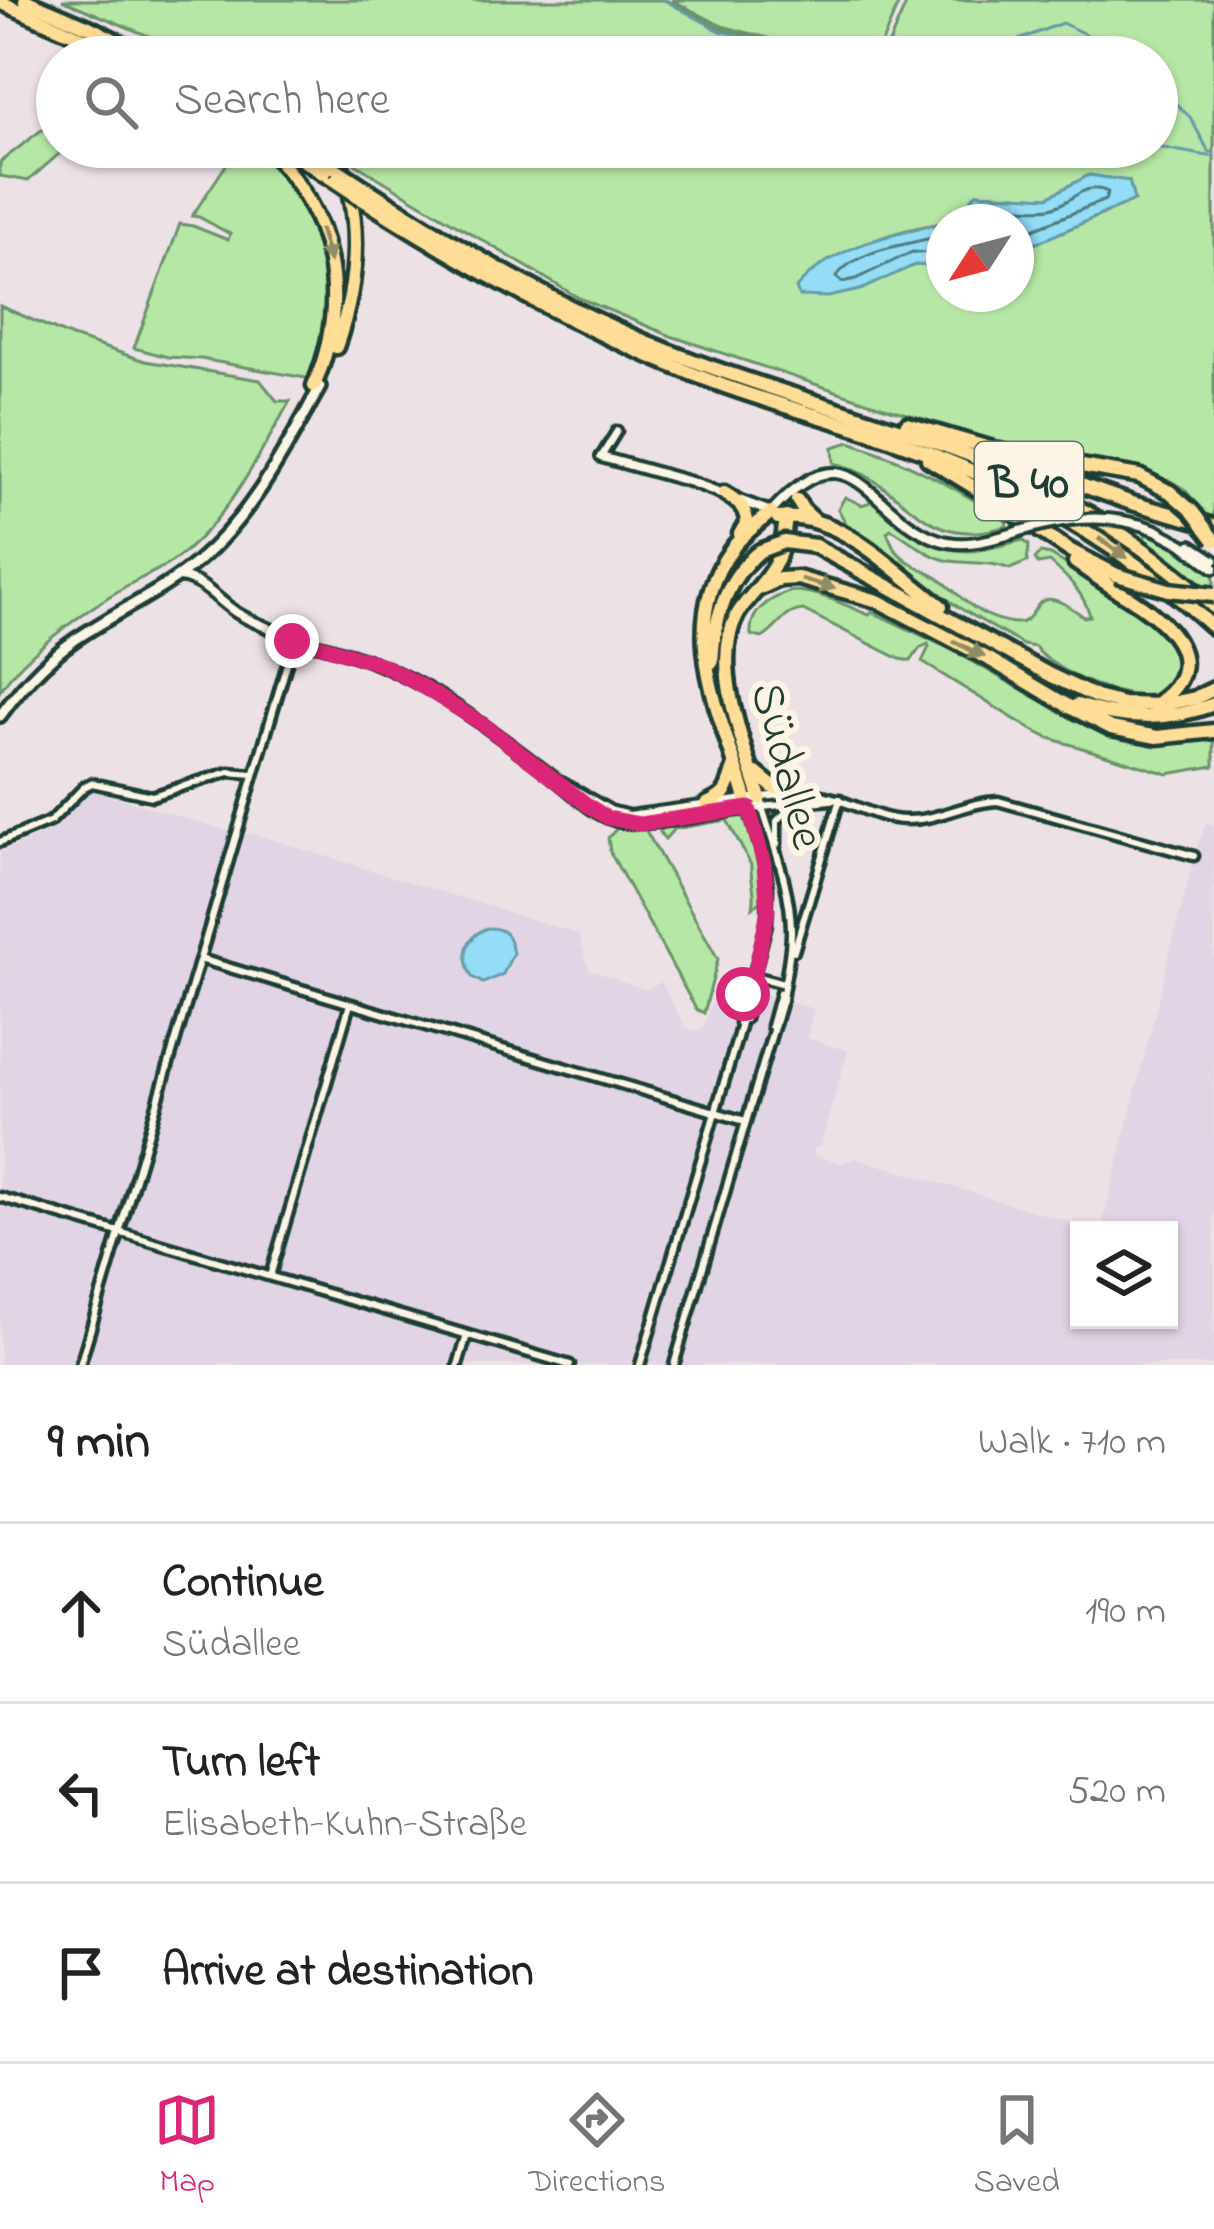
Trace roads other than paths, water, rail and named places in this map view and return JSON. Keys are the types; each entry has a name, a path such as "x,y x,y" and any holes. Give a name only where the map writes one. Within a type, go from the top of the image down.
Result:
{"highway":[{"path":"25,0 106,36"},
{"path":"0,2 78,36"},
{"path":"285,168 313,210 334,280 331,336 317,386"},
{"name":"B 40","path":"322,168 503,284 631,348 717,383 974,471 1057,514 1136,565 1214,628"},
{"name":"B 40","path":"327,168 335,175"},
{"path":"317,386 341,332 354,264 351,194 340,168"},
{"name":"B 40","path":"365,194 602,322 698,363 963,452 1043,488 1143,549 1214,608"},
{"name":"B 40","path":"818,404 927,430 1114,497 1214,526"},
{"path":"927,430 1007,453 1139,476 1170,492 1192,511 1214,541"},
{"path":"896,441 1058,544 1117,575 1168,590 1214,595"},
{"path":"712,688 704,643 705,605 747,517 740,503 724,493"},
{"path":"797,500 821,525 859,541 986,638"},
{"path":"732,548 769,520 821,525"},
{"path":"769,520 778,534 780,551"},
{"path":"769,520 780,551"},
{"path":"712,688 712,654 722,604 741,568 760,551 784,542 815,546 1078,689 1113,702 1178,703 1214,689"},
{"path":"1058,544 1087,570 1177,626 1193,644 1192,678 1182,689 1149,706"},
{"name":"Südallee","path":"754,803 751,767 731,693 729,635 780,551"},
{"path":"758,589 780,579 798,578 878,602 1099,723 1137,734 1173,737 1214,730"},
{"name":"Südallee","path":"712,688 735,764 754,803"},
{"path":"1059,699 1135,718 1174,716 1214,704"},
{"path":"707,804 730,787 735,764"},
{"path":"751,767 773,787 799,798"}],"main road":[{"path":"0,716 60,651 179,576 238,521 301,421 317,386"}],"street":[{"path":"616,431 601,457 724,493 769,520"},
{"path":"769,520 794,489 833,473 853,477 912,525 940,540 968,544 1088,517 1156,530 1214,564"},
{"path":"769,520 797,500 812,479"},
{"path":"198,562 204,586"},
{"path":"179,576 204,586 234,611 279,631 297,646"},
{"path":"80,1365 253,774 289,657 297,646 316,644 391,669 484,725 602,815 626,823 799,798 840,799 902,820 932,818 998,801 1194,856"},
{"path":"0,842 51,821 92,782 152,796 230,772 253,774"},
{"path":"562,783 625,815 754,803"},
{"path":"764,864 778,860 777,821 799,798"},
{"name":"Südallee","path":"674,1365 840,799"},
{"name":"Südallee","path":"754,803 778,860 790,911 788,969"},
{"name":"Südallee","path":"640,1365 739,1030 768,911 754,803"},
{"path":"200,959 745,1120"},
{"path":"754,976 784,984"},
{"path":"270,1276 350,1004"},
{"path":"0,1197 571,1365"},
{"path":"458,1365 467,1335"}],"water":[{"path":"1089,175 1129,181 1134,200 1034,244 1034,204 968,204 976,193 1048,197"},
{"path":"926,227 926,265 915,265 860,290 828,297 799,296 796,288 827,262 884,237"},
{"path":"487,928 506,934 513,953 503,974 483,983 472,977 466,955 474,936"}],"waterway":[{"path":"664,0 720,31 741,36"},
{"path":"1028,36 1062,23 1089,36"},
{"path":"1178,106 1214,153"},
{"path":"1178,151 1214,157"}]}
